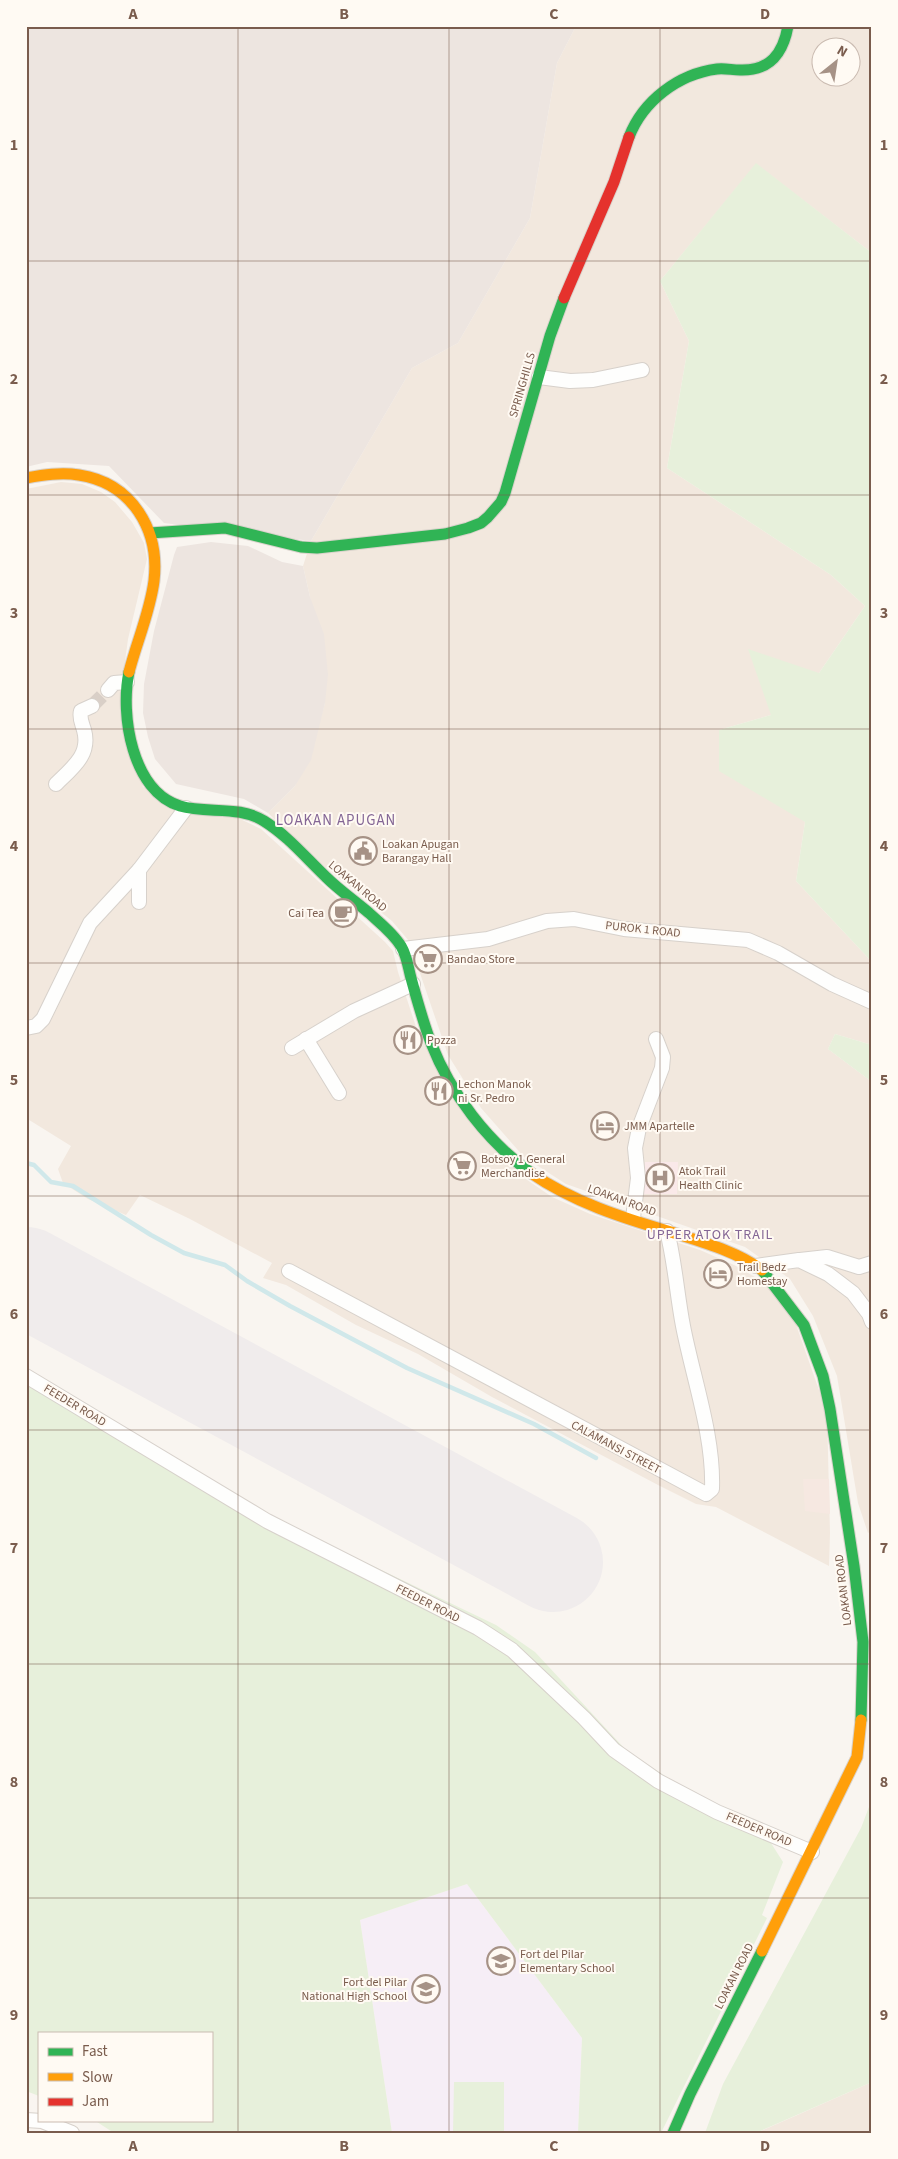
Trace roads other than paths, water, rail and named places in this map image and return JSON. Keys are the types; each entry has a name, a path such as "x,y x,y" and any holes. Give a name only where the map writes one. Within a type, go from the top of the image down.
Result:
{"main road":[{"name":"SPRINGHILLS","path":"150,532 225,528 301,548 317,548 446,534 481,523 501,502 557,316 615,180 625,154 628,137 644,108 661,93 711,70 748,70 760,68 771,63 782,51 786,41 788,26"},
{"name":"LOAKAN ROAD","path":"26,478 59,472 86,474 104,482 120,493 146,522 150,532 156,569 150,605 127,682 129,722 135,755 147,782 165,799 186,808 235,812 255,817 267,824 335,886 379,922 403,949 431,1042 457,1092 497,1144 524,1167 566,1193 667,1231 734,1253 762,1269 804,1325 823,1376 830,1409 854,1566 862,1642 863,1706 856,1757 812,1852 690,2094 673,2133"}],"street":[{"path":"539,377 570,382 593,380 642,370"},
{"path":"108,690 114,683 127,682"},
{"path":"56,784 82,756 87,745 79,716 81,711 92,706"},
{"path":"26,1028 36,1026 43,1019 90,923 139,870 186,808"},
{"path":"139,870 139,902"},
{"name":"PUROK 1 ROAD","path":"403,949 488,939 547,921 574,919 624,929 748,940 778,953 832,984 872,1002"},
{"path":"292,1048 354,1011 413,984"},
{"path":"634,1218 638,1178 635,1148 638,1128 662,1068 663,1057 656,1038"},
{"path":"306,1039 339,1093"},
{"name":"CALAMANSI STREET","path":"289,1271 706,1494 712,1489 708,1439 683,1326 667,1231"},
{"path":"756,1266 827,1257 859,1267 872,1263"},
{"path":"800,1260 828,1274 853,1293 869,1314 872,1322"},
{"name":"FEEDER ROAD","path":"26,1376 267,1521 478,1628 512,1650 584,1718 614,1750 658,1781 717,1812 812,1852"},
{"path":"44,2122 72,2133"}],"waterway":[{"path":"26,1163 34,1165 51,1182 73,1186 151,1235 184,1253 225,1265 247,1281 290,1306 407,1368 534,1424 596,1458"}],"tunnel":[{"path":"92,706 108,690"}],"place":[{"name":"Loakan Apugan Barangay Hall","path":"363,851"},
{"name":"Cai Tea","path":"343,913"},
{"name":"Bandao Store","path":"428,959"},
{"name":"Ppzza","path":"408,1040"},
{"name":"Lechon Manok ni Sr. Pedro","path":"439,1091"},
{"name":"JMM Apartelle","path":"605,1126"},
{"name":"Botsoy 1 General Merchandise","path":"462,1166"},
{"name":"Atok Trail Health Clinic","path":"660,1178"},
{"name":"Trail Bedz Homestay","path":"718,1274"},
{"name":"Fort del Pilar Elementary School","path":"501,1961"},
{"name":"Fort del Pilar National High School","path":"426,1989"}],"district":[{"name":"LOAKAN APUGAN","path":"336,820"},
{"name":"UPPER ATOK TRAIL","path":"710,1234"}]}
